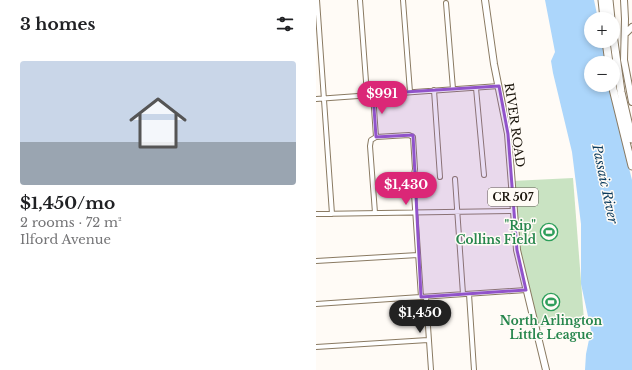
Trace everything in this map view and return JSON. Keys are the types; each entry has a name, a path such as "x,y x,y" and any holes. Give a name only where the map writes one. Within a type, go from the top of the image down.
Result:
{"highway":[{"path":"602,0 603,12"},
{"path":"609,0 610,12"},
{"path":"615,48 621,92 632,138"},
{"path":"614,92 632,166"}],"main road":[{"name":"RIVER ROAD","path":"485,0 508,134 517,250 546,370"},
{"path":"624,0 624,60 632,102"},
{"path":"625,19 632,24"},
{"path":"624,34 632,27"}],"street":[{"path":"317,0 332,214"},
{"path":"360,0 367,95"},
{"path":"403,0 410,92"},
{"path":"446,3 453,89"},
{"path":"316,99 499,86"},
{"path":"476,88 484,175"},
{"path":"434,90 440,177"},
{"path":"373,94 376,137"},
{"path":"375,213 370,146 371,140 376,137 409,135 413,137 415,168 413,179 418,254 431,370"},
{"path":"455,180 463,294"},
{"path":"316,214 514,211"},
{"path":"316,261 418,254"},
{"path":"316,304 526,290"},
{"path":"469,294 474,370"},
{"path":"316,347 428,340"}],"highlighted area":[{"path":"499,86 508,134 517,250 526,290 421,297 413,135 376,137 373,94"}],"green space":[{"path":"573,178 584,320 536,328 520,264 512,181"}],"water":[{"name":"Passaic River","path":"545,0 594,0 597,12 584,12 584,48 603,48 604,56 584,56 584,92 610,92 632,180 632,370 585,370 586,354 591,330 581,284 581,224 572,152 551,61 555,52"}],"place":[{"name":"\"Rip\" Collins Field","path":"549,232"},
{"name":"North Arlington Little League","path":"551,302"}]}
